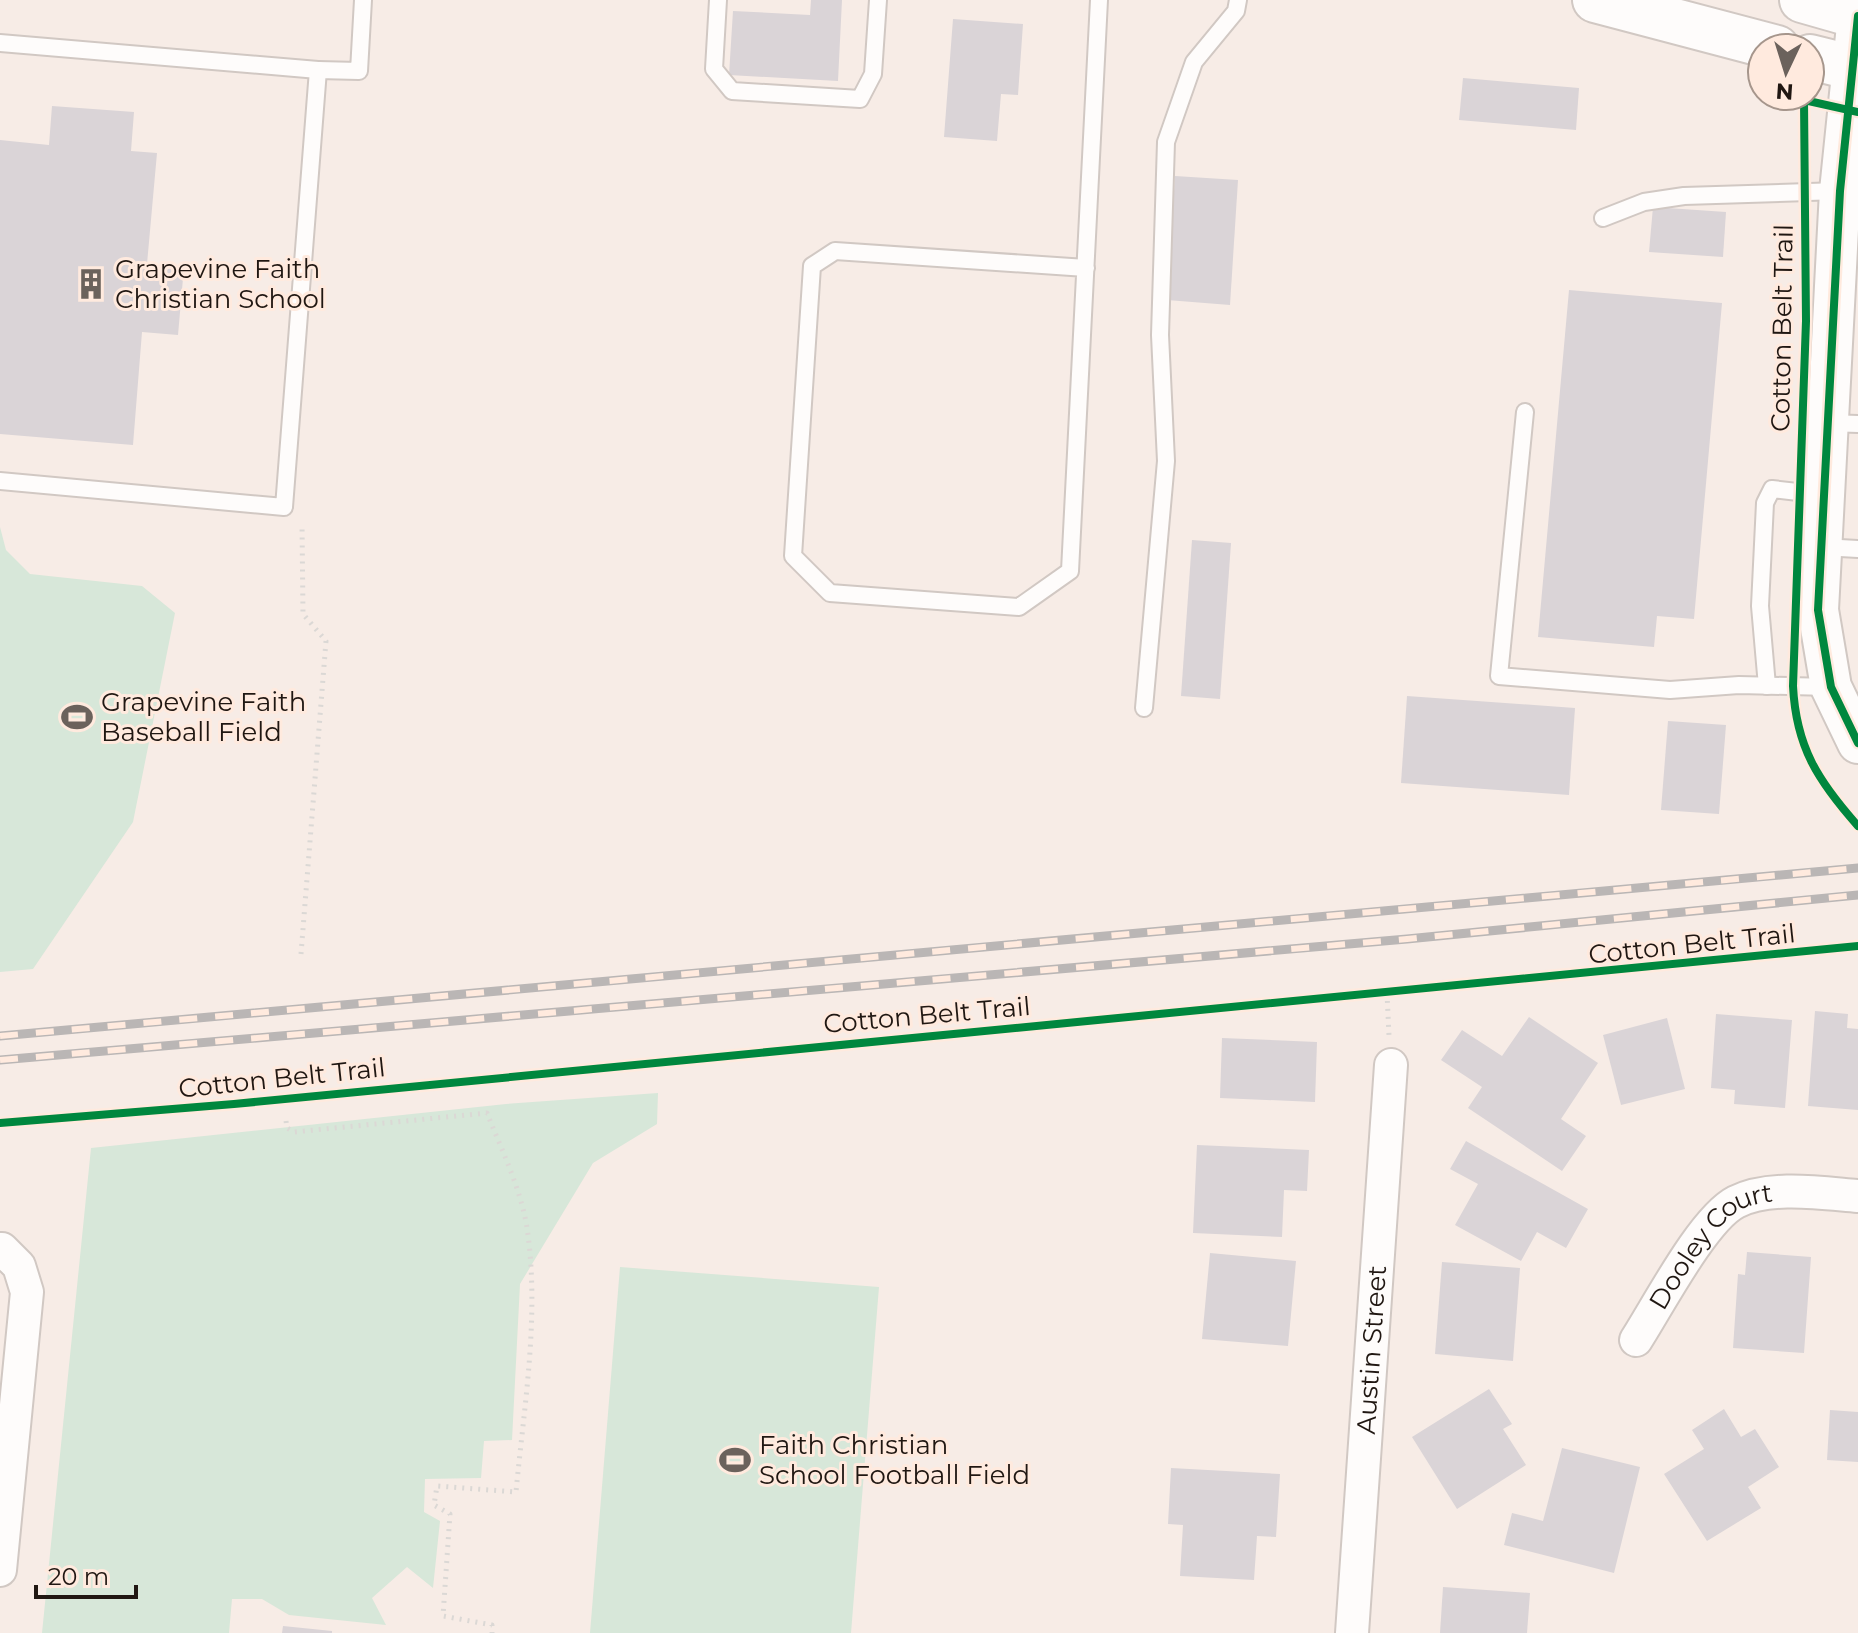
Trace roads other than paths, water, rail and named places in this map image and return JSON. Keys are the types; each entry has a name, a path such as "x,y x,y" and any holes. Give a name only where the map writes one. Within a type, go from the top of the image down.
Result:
{"main road":[{"path":"1595,0 1746,40"},
{"path":"1802,0 1858,16"},
{"path":"1826,61 1855,68"}],"street":[{"path":"1858,16 1840,191 1843,424 1825,495 1840,548 1818,610 1831,687 1858,742"},
{"name":"Austin Street","path":"1352,1633 1391,1065"},
{"name":"Dooley Court","path":"1636,1340 1715,1216 1737,1201 1767,1194 1858,1196"},
{"path":"1,1249 19,1266 27,1292 1,1552"}],"lane":[{"path":"0,43 359,71 363,0"},
{"path":"718,0 714,69 732,91 860,99 873,74 878,0"},
{"path":"1086,268 835,251 812,266 793,556 830,593 1019,607 1070,571 1086,268 1099,0"},
{"path":"1144,708 1166,461 1160,335 1166,142 1194,62 1236,11 1238,0"},
{"path":"0,481 284,507 318,70"},
{"path":"1603,218 1644,202 1684,196 1840,191"},
{"path":"1525,412 1499,676 1670,690 1831,687"},
{"path":"1767,686 1760,606 1765,503 1772,489 1825,495"}],"railway":[{"path":"0,1036 1858,868"},
{"path":"0,1060 1407,939 1858,895"}],"place":[{"name":"Grapevine Faith Christian School","path":"91,284"},
{"name":"Grapevine Faith Baseball Field","path":"77,717"},
{"name":"Faith Christian School Football Field","path":"735,1460"}]}
